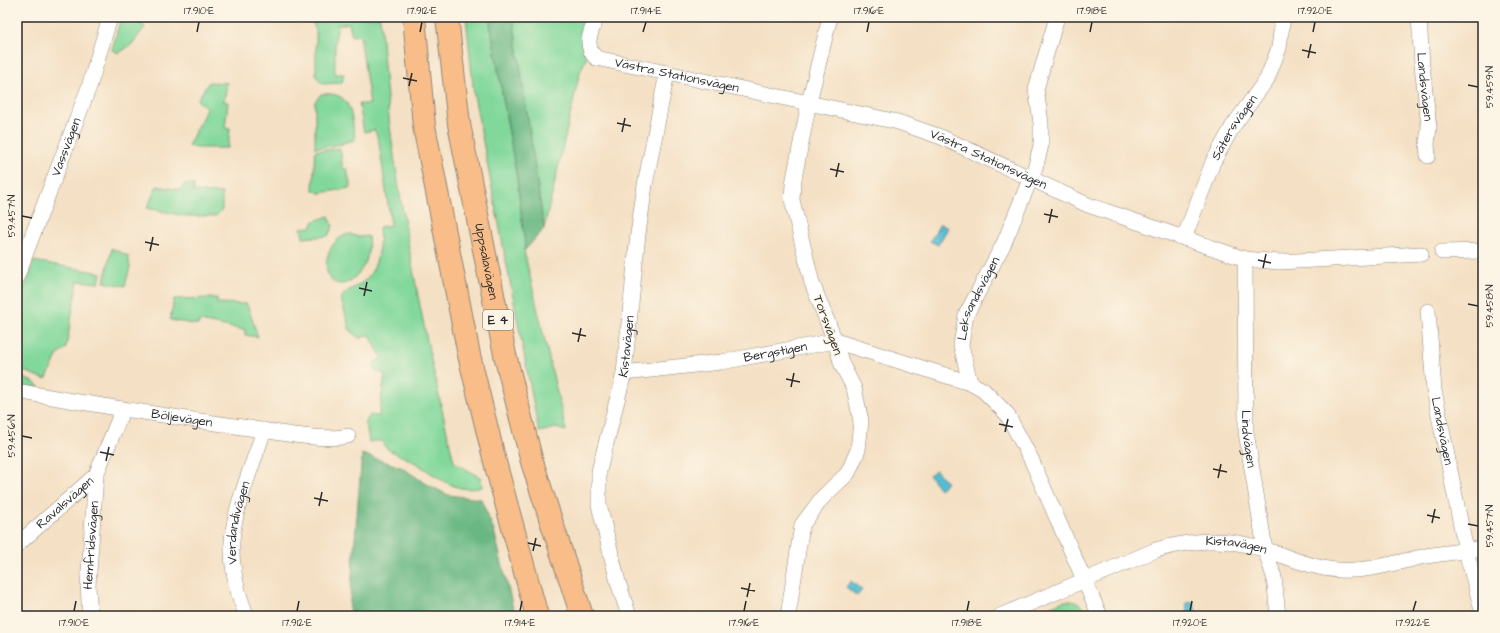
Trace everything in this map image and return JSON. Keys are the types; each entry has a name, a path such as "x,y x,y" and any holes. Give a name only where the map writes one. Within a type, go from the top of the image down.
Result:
{"highway":[{"name":"E 4","path":"414,17 424,126 468,347 496,466 537,616"},
{"name":"Uppsalavägen","path":"447,17 459,124 505,355 532,462 582,616"}],"street":[{"name":"Vassvägen","path":"17,276 89,87 110,17"},
{"name":"Västra Stationsvägen","path":"597,17 588,42 589,49 596,58 898,122 942,137 1088,204 1245,259 1279,262 1421,254"},
{"name":"Torsvägen","path":"788,616 802,525 822,498 848,473 858,450 861,421 859,405 854,388 842,365 835,341 812,283 792,200 793,184 809,102 830,17"},
{"name":"Leksandsvägen","path":"970,383 961,345 966,315 1004,243 1031,179 1041,145 1041,123 1036,89 1057,17"},
{"name":"Sätersvägen","path":"1184,238 1213,162 1233,126 1267,79 1279,48 1283,17"},
{"name":"Landsvägen","path":"1419,17 1422,65 1429,127 1426,144 1428,156"},
{"name":"Kistavägen","path":"629,616 618,582 599,505 599,471 624,373 644,185 667,74"},
{"path":"1442,252 1483,251"},
{"name":"Lindvägen","path":"1245,259 1246,432 1265,549 1274,577 1278,616"},
{"name":"Landsvägen","path":"1428,311 1434,390 1466,551 1483,613"},
{"name":"Bergstigen","path":"624,373 721,362 835,341 970,383"},
{"path":"970,383 983,390 1007,414 1031,459 1100,616"},
{"name":"Böljevägen","path":"17,390 123,409 264,430 336,439 348,436"},
{"name":"Ravalsvägen","path":"17,545 96,475 123,409"},
{"name":"Verdandivägen","path":"247,616 241,603 233,566 232,541 236,516 264,430"},
{"name":"Hemfridsvägen","path":"90,616 88,586 96,475"},
{"name":"Kistavägen","path":"1000,616 1156,550 1183,543 1208,540 1226,541 1265,549 1313,566 1338,570 1370,569 1428,556 1483,548"}],"green space":[{"path":"121,17 139,17 137,19 145,27 132,44 119,53 112,50"},
{"path":"310,17 380,17 394,156 413,271 437,386 454,462 481,478 482,487 472,489 454,486 438,478 414,462 389,450 380,441 369,442 365,424 370,415 379,416 385,374 375,371 374,363 382,358 369,334 360,339 350,330 341,299 344,294 360,284 371,273 379,250 379,227 391,225 379,143 375,130 364,132 359,104 370,104 360,35 352,36 349,23 338,25 335,41 335,74 344,74 342,83 322,84 316,76 316,30"},
{"path":"466,17 489,17 517,179 525,244 524,251 566,431 556,428 539,432 474,95"},
{"path":"489,17 513,17 544,229 524,251 525,244 517,179"},
{"path":"513,17 593,17 587,57 580,72 544,229"},
{"path":"209,82 227,83 224,102 228,102 225,128 230,129 228,148 196,148 188,146 207,108 197,100"},
{"path":"321,94 339,96 345,100 351,113 355,140 342,143 343,144 315,148 315,102"},
{"path":"340,148 343,169 347,169 351,188 320,193 313,190 315,151"},
{"path":"184,184 194,185 194,192 222,193 222,210 216,216 184,216 147,208 157,186 181,190"},
{"path":"329,216 333,226 328,236 303,238 301,228 311,227 314,221"},
{"path":"350,234 359,237 368,236 368,254 364,265 358,274 349,282 339,284 334,282 329,277 326,263 331,247 343,236"},
{"path":"112,248 128,256 130,267 125,286 104,282"},
{"path":"34,261 101,273 99,283 78,281 66,348 57,356 47,378 44,379 27,372 17,370 17,309"},
{"path":"217,298 217,303 247,304 258,337 245,335 245,330 200,321 198,325 170,320 174,299"},
{"path":"17,376 34,382 40,388 17,387"},
{"path":"362,454 401,467 425,483 448,495 481,499 494,531 515,616 385,616 349,611"},
{"path":"1064,601 1076,602 1085,608 1089,616 1053,616 1049,607"}],"water":[{"path":"940,224 948,228 938,245 930,241"},
{"path":"936,470 947,483 940,489 929,475"},
{"path":"851,581 862,590 857,596 846,587"},
{"path":"1194,602 1196,616 1188,616 1186,603"}]}
